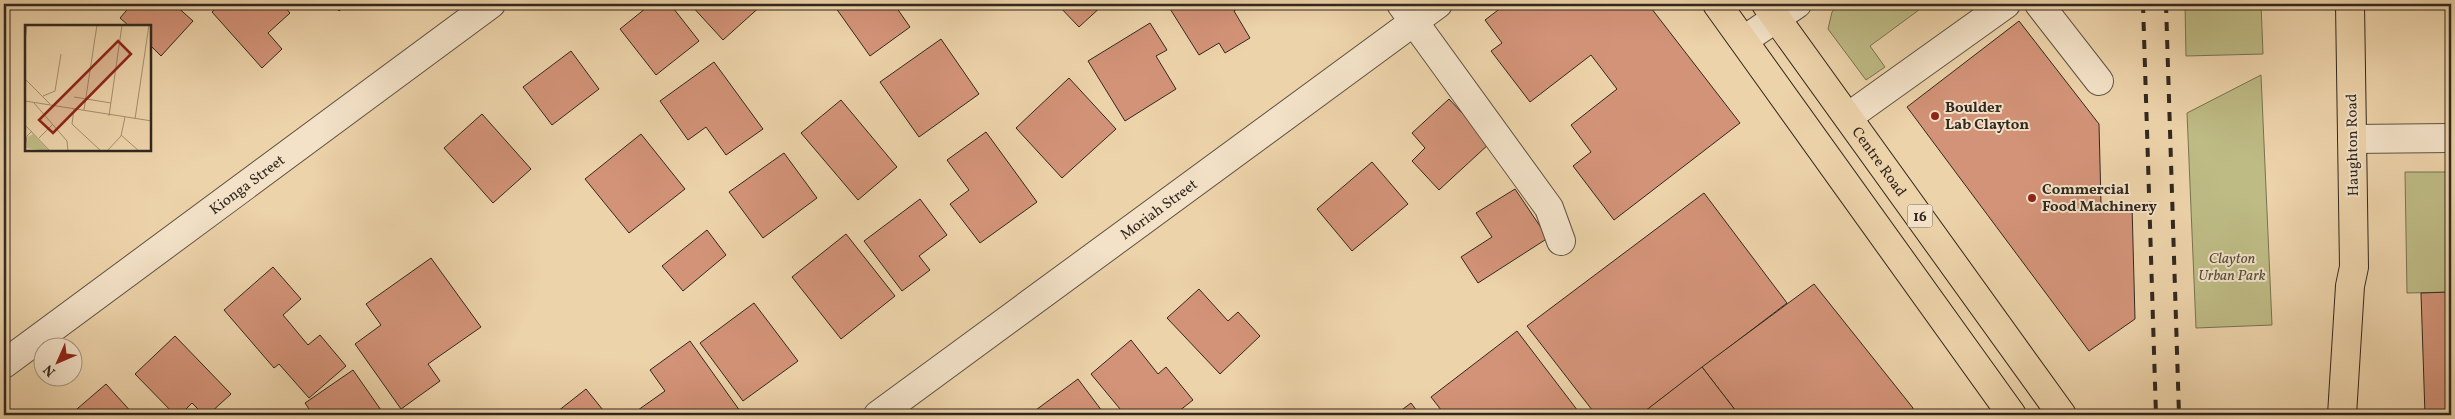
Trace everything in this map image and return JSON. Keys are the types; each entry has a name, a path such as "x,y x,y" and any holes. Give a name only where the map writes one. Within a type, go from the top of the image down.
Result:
{"main road":[{"path":"1717,4 1744,40 1995,403 2012,415"},
{"name":"Haughton Road","path":"2342,415 2350,286 2354,267 2350,4"},
{"name":"Centre Road","path":"1780,8 1848,117 2062,415"},
{"name":"Haughton Road","path":"2350,286 2356,415"}],"street":[{"name":"Kionga Street","path":"4,364 490,4"},
{"name":"Moriah Street","path":"878,415 1407,13 1438,4"},
{"path":"2039,4 2099,81"},
{"path":"1848,117 2002,5"},
{"path":"1744,40 1780,8"},
{"path":"1407,13 1549,208 1561,241"},
{"path":"2352,138 2451,138"}],"green space":[{"path":"1839,4 1927,4 1870,46 1885,67 1866,80 1828,29 1832,12"},
{"path":"2185,4 2261,4 2263,54 2186,56"},
{"name":"Clayton Urban Park","path":"2261,75 2272,325 2196,328 2187,113"},
{"path":"2405,172 2451,172 2451,292 2407,293"}],"building":[{"path":"132,4 174,4 193,21 161,56 151,46 151,25 128,25 120,18"},
{"path":"221,4 282,4 290,13 268,33 282,49 262,68 212,12"},
{"path":"332,4 348,4 339,11"},
{"path":"651,4 670,4 699,41 656,75 620,29"},
{"path":"690,4 763,4 723,40"},
{"path":"833,4 894,4 910,27 870,56"},
{"path":"1057,4 1104,4 1079,27"},
{"path":"1167,4 1244,4 1234,11 1250,38 1225,53 1219,43 1199,55"},
{"path":"1506,4 1648,4 1740,123 1614,220 1573,166 1591,152 1571,125 1617,89 1591,55 1530,102 1491,51 1502,43 1485,20"},
{"path":"2019,21 2099,124 2101,204 2132,205 2135,319 2089,351 1907,107"},
{"path":"1150,23 1167,50 1156,56 1176,89 1125,121 1088,61"},
{"path":"941,39 979,94 919,137 880,82"},
{"path":"571,51 599,89 552,125 523,87"},
{"path":"714,62 763,129 726,155 706,127 688,140 660,101"},
{"path":"1069,78 1116,129 1062,178 1016,128"},
{"path":"1449,99 1490,143 1439,190 1412,161 1425,148 1412,133"},
{"path":"841,100 897,167 858,200 801,133"},
{"path":"482,114 531,169 493,203 444,148"},
{"path":"986,132 1037,202 980,243 950,204 969,190 947,160"},
{"path":"641,134 685,189 629,233 585,179"},
{"path":"784,153 817,198 763,238 729,192"},
{"path":"1372,162 1408,204 1352,251 1317,209"},
{"path":"1515,189 1548,238 1478,283 1461,257 1492,237 1476,213"},
{"path":"1704,193 1787,303 1640,415 1596,415 1527,326"},
{"path":"920,199 947,235 919,256 930,270 902,291 864,241"},
{"path":"707,230 726,255 683,291 662,266"},
{"path":"846,234 895,296 841,339 792,277"},
{"path":"431,258 481,327 428,364 440,381 401,409 355,344 381,325 366,304"},
{"path":"273,267 301,299 283,315 308,345 320,335 346,366 309,398 279,364 274,368 224,310"},
{"path":"1814,284 1913,408 1913,415 1739,415 1702,367"},
{"path":"1199,289 1228,321 1238,312 1260,336 1220,374 1167,318"},
{"path":"2451,292 2451,415 2425,415 2421,293"},
{"path":"754,303 798,361 743,401 700,343"},
{"path":"1517,331 1581,415 1445,415 1431,397"},
{"path":"175,336 231,394 208,415 204,415 192,403 180,415 175,415 135,374"},
{"path":"1131,340 1158,374 1166,367 1193,400 1174,415 1125,415 1091,374"},
{"path":"690,341 740,411 735,415 631,415 665,391 650,370"},
{"path":"1702,367 1739,415 1640,415"},
{"path":"353,370 383,413 379,415 313,415 305,403"},
{"path":"1078,379 1105,415 1029,415"},
{"path":"106,384 134,415 70,415"},
{"path":"586,389 607,415 553,415"},
{"path":"1411,403 1420,415 1395,415"}],"railway":[{"path":"2143,4 2156,415"},
{"path":"2166,4 2179,415"}],"place":[{"name":"Boulder Lab Clayton","path":"1935,116"},
{"name":"Commercial Food Machinery","path":"2032,198"}]}
